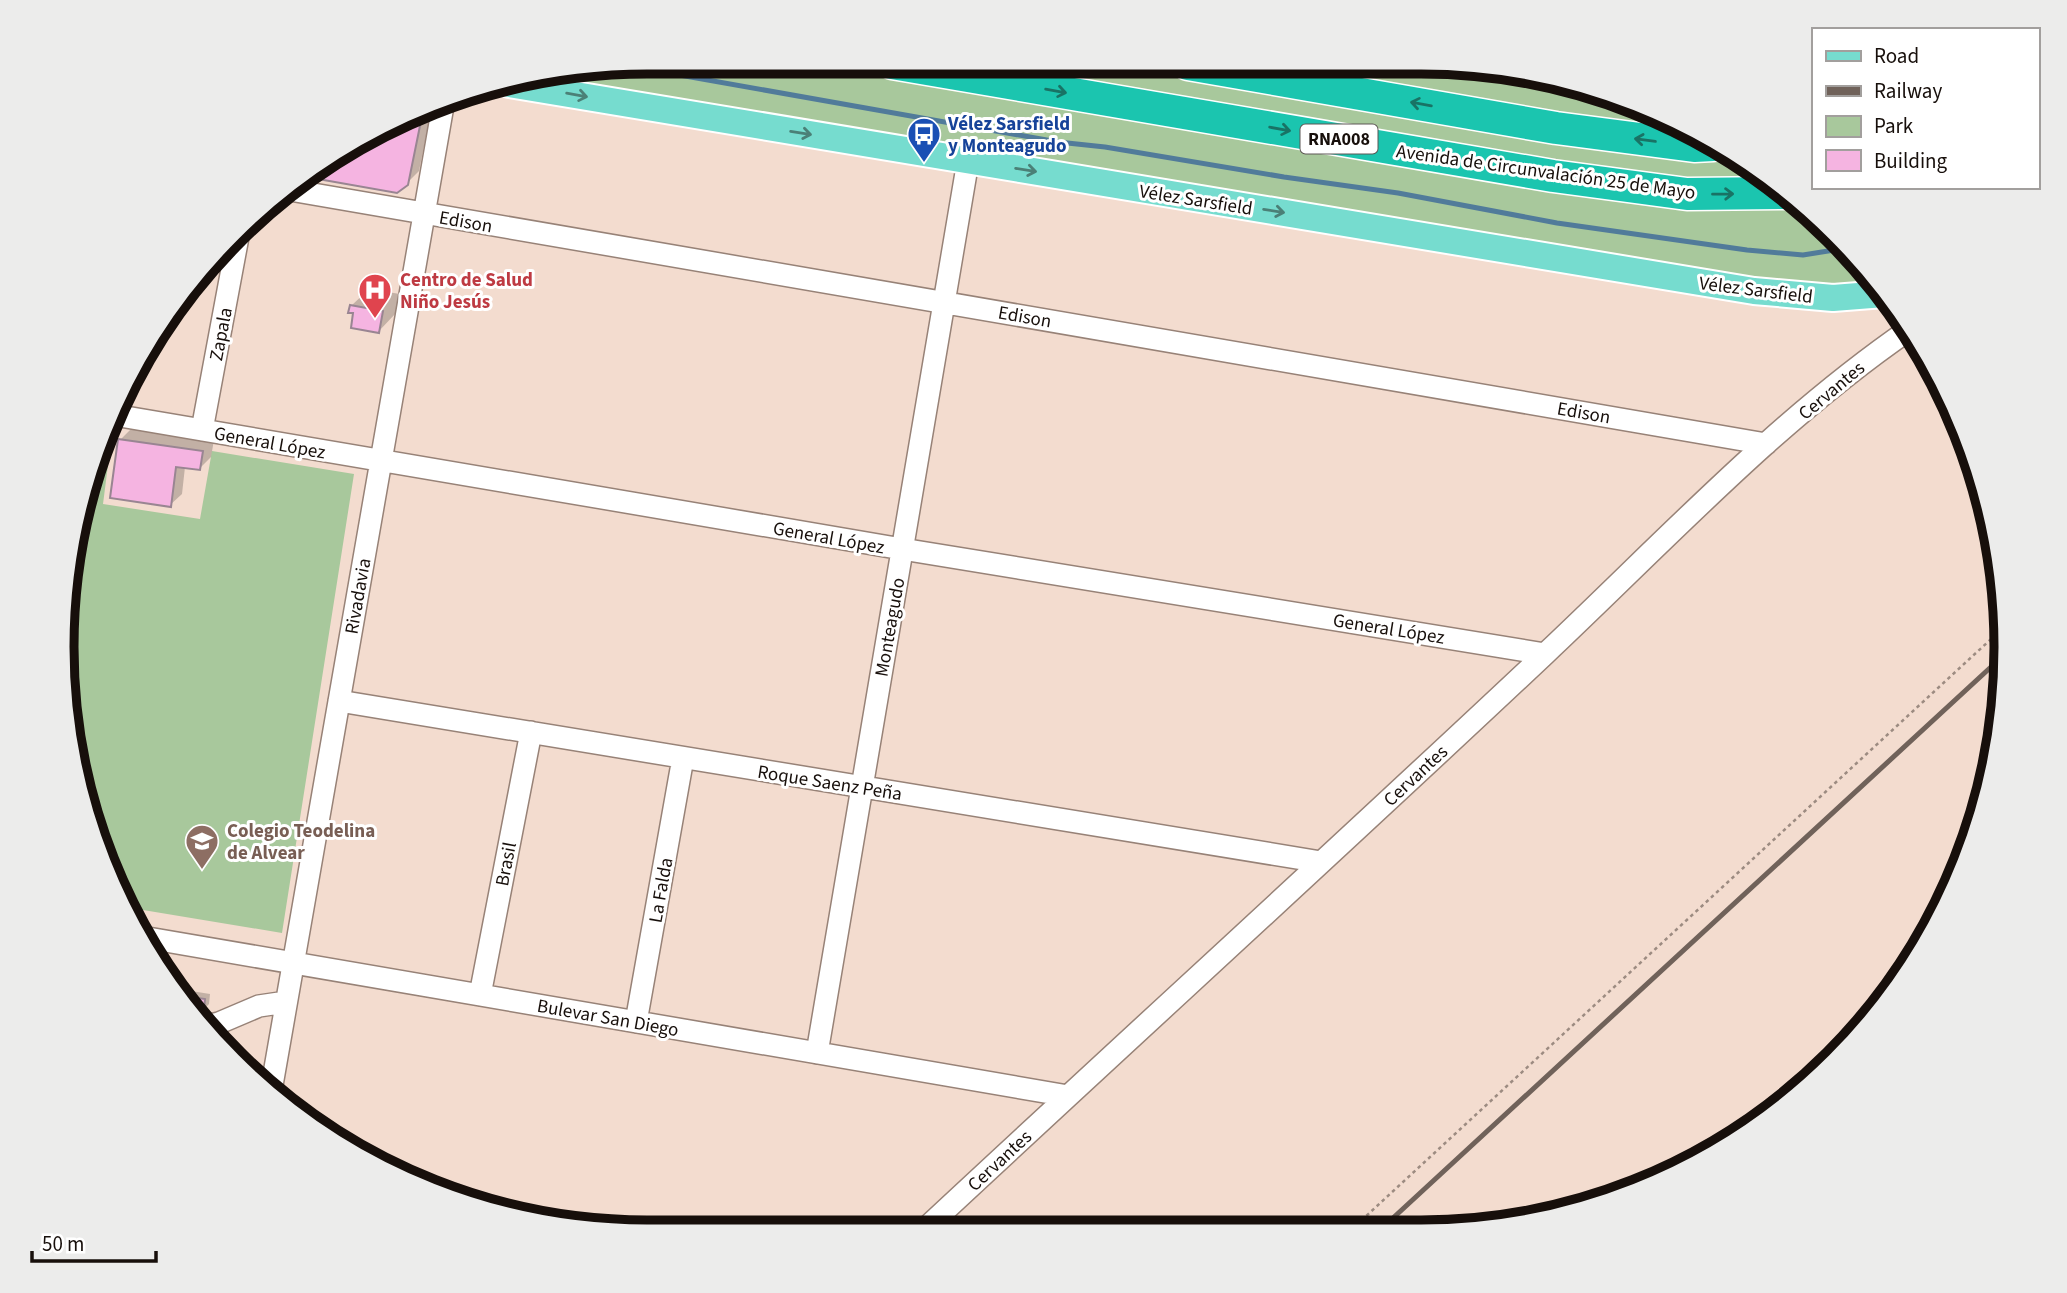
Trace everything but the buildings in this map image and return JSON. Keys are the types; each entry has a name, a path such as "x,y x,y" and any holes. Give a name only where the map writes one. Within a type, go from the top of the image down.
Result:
{"highway":[{"name":"Avenida de Circunvalación 25 de Mayo","path":"956,74 1553,176 1687,194 1769,192"},
{"name":"RNA008","path":"1246,74 1556,128 1699,146"}],"main road":[{"name":"Vélez Sarsfield","path":"526,87 1754,291 1833,298 1872,294"}],"street":[{"name":"Rivadavia","path":"273,1080 442,111"},
{"name":"Monteagudo","path":"817,1053 968,161"},
{"name":"Edison","path":"299,192 1766,444"},
{"name":"Zapala","path":"202,430 237,245"},
{"name":"Cervantes","path":"935,1220 1545,654 1766,444 1872,355 1901,335"},
{"name":"General López","path":"122,416 902,549 1545,654"},
{"name":"Roque Saenz Peña","path":"339,701 1321,862"},
{"name":"Brasil","path":"480,995 531,733"},
{"name":"La Falda","path":"636,1022 683,758"},
{"name":"Bulevar San Diego","path":"154,939 1068,1096"},
{"path":"216,1024 259,1006 286,1002"}],"path":[{"path":"1362,1220 1994,637"}],"green space":[{"path":"646,74 1420,74 1495,78 1569,93 1640,117 1707,150 1739,170 1826,241 1872,295 1833,298 527,87 572,78"},
{"path":"111,444 103,504 200,519 212,451 354,474 282,933 138,909 104,831 93,795 78,721 74,646 78,572 93,498"}],"waterway":[{"path":"674,74 1058,142 1398,193 1557,223 1747,250 1803,255 1834,250"}],"railway":[{"path":"1391,1220 1993,665"}],"place":[{"name":"Vélez Sarsfield y Monteagudo","path":"924,164"},
{"name":"Centro de Salud Niño Jesús","path":"375,320"},
{"name":"Colegio Teodelina de Alvear","path":"202,871"}]}
